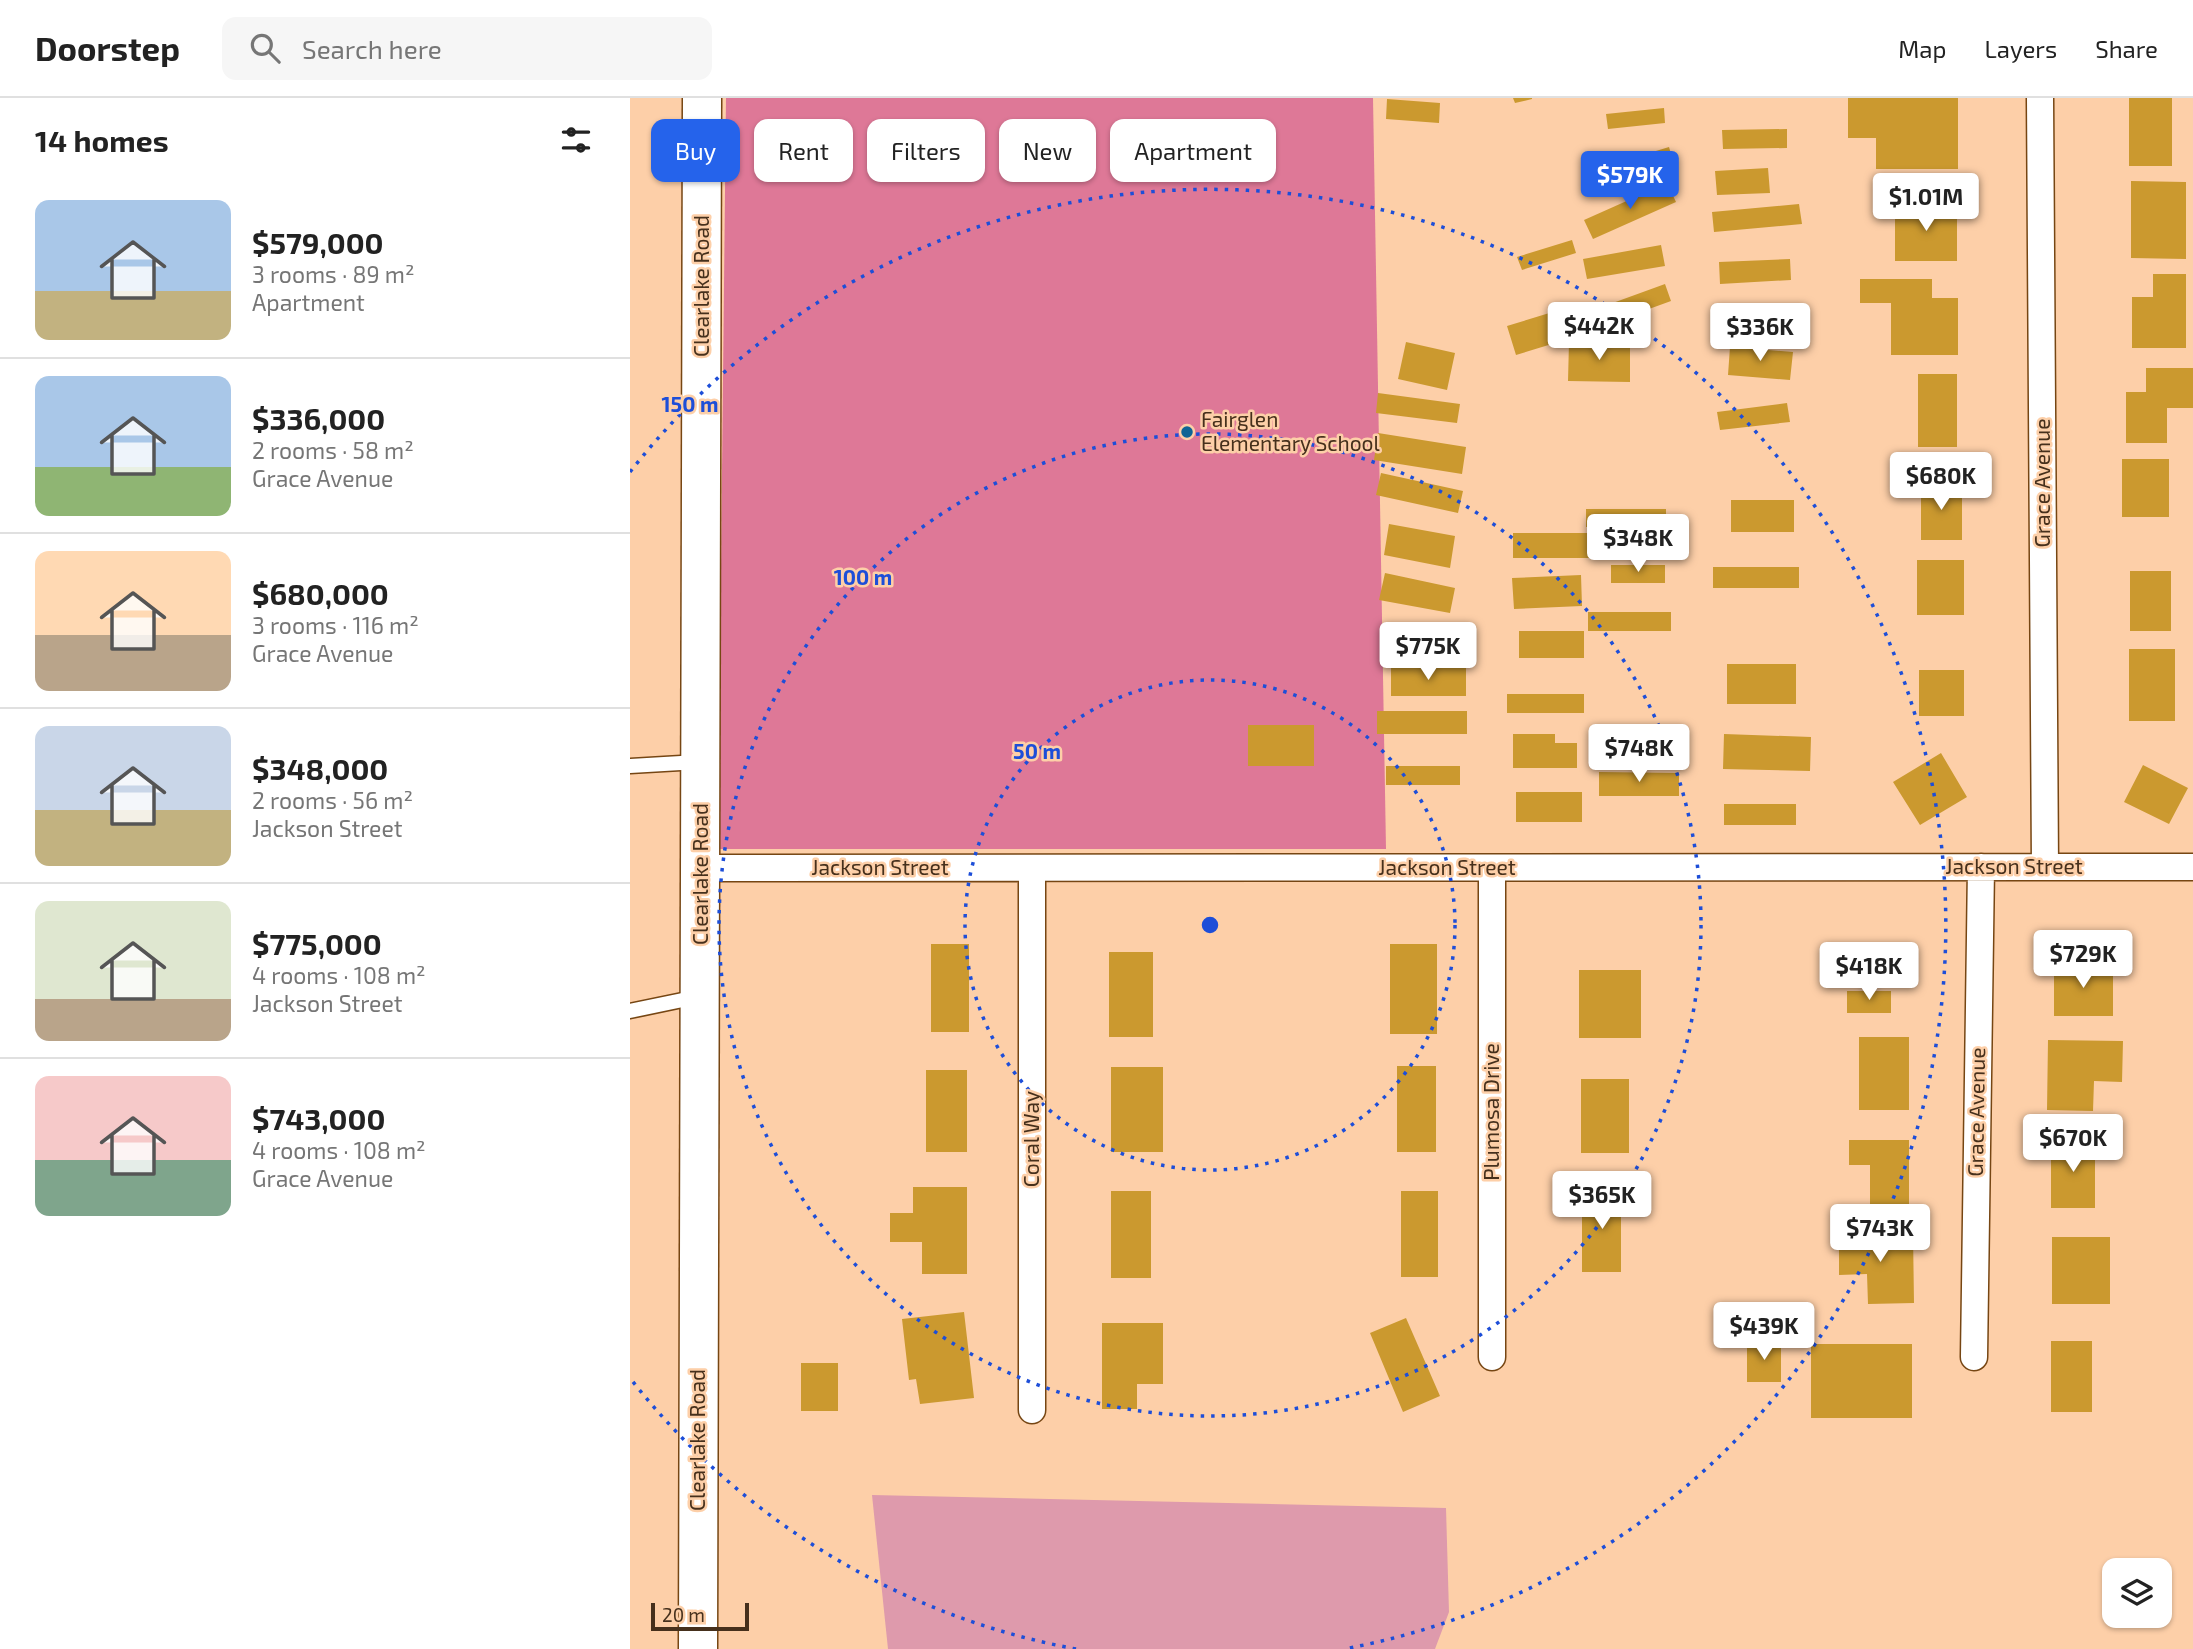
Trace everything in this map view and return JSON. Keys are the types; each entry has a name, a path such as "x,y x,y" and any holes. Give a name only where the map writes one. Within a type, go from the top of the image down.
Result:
{"street":[{"name":"Clearlake Road","path":"698,1649 702,98"},
{"name":"Grace Avenue","path":"2040,98 2045,867"},
{"name":"Grace Avenue","path":"1974,1357 1981,867"},
{"name":"Jackson Street","path":"701,868 2193,867"},
{"name":"Coral Way","path":"1032,868 1032,1410"},
{"name":"Plumosa Drive","path":"1492,868 1492,1357"}],"lane":[{"path":"630,766 701,762"},
{"path":"630,1011 700,996"}],"shaded area":[{"path":"726,98 1373,98 1386,849 718,849 725,182 740,182 740,119 726,119"},
{"path":"872,1495 1446,1508 1449,1612 1435,1649 888,1649"}],"building":[{"path":"1513,98 1532,98 1532,99 1515,103"},
{"path":"1848,98 1958,98 1958,169 1876,169 1876,138 1848,138"},
{"path":"2129,98 2172,98 2172,166 2129,166"},
{"path":"1387,99 1440,103 1439,123 1386,119"},
{"path":"1664,108 1665,123 1608,129 1606,114"},
{"path":"1787,129 1787,148 1723,149 1722,130"},
{"path":"1669,147 1675,167 1590,192 1584,173"},
{"path":"1768,168 1770,193 1717,195 1715,171"},
{"path":"2131,181 2186,182 2186,259 2131,258"},
{"path":"1667,183 1676,202 1593,239 1584,220"},
{"path":"1799,204 1802,224 1714,232 1712,212"},
{"path":"1895,205 1957,205 1957,261 1895,261"},
{"path":"1572,240 1576,253 1522,270 1517,257"},
{"path":"1661,245 1665,266 1587,279 1583,259"},
{"path":"1790,259 1791,280 1720,284 1719,262"},
{"path":"2153,274 2186,274 2186,348 2132,348 2132,297 2153,297"},
{"path":"1860,279 1932,279 1932,298 1958,298 1958,355 1891,355 1891,303 1860,303"},
{"path":"1665,284 1671,301 1594,329 1588,312"},
{"path":"1569,307 1578,336 1516,355 1507,326"},
{"path":"1406,342 1455,353 1447,390 1398,379"},
{"path":"1569,342 1630,342 1630,382 1568,381"},
{"path":"1730,347 1793,352 1790,380 1728,375"},
{"path":"2146,368 2193,368 2193,408 2167,408 2167,443 2126,443 2126,392 2146,392"},
{"path":"1918,374 1957,374 1957,447 1918,447"},
{"path":"1378,393 1460,404 1457,423 1376,413"},
{"path":"1787,403 1790,422 1720,430 1717,412"},
{"path":"1378,433 1466,447 1462,474 1374,460"},
{"path":"2122,459 2169,459 2169,517 2122,517"},
{"path":"1381,473 1463,491 1458,513 1376,495"},
{"path":"1921,483 1962,483 1962,540 1921,540"},
{"path":"1731,500 1794,500 1794,532 1731,532"},
{"path":"1586,509 1666,509 1666,527 1586,527"},
{"path":"1389,524 1455,536 1450,568 1384,555"},
{"path":"1513,533 1597,533 1597,558 1513,558"},
{"path":"1917,560 1964,560 1964,615 1917,615"},
{"path":"1611,565 1665,565 1665,583 1611,583"},
{"path":"1713,567 1799,567 1799,588 1713,588"},
{"path":"2130,571 2171,571 2171,631 2130,631"},
{"path":"1385,573 1455,588 1450,613 1379,600"},
{"path":"1581,575 1582,606 1514,609 1512,578"},
{"path":"1588,612 1671,612 1671,631 1588,631"},
{"path":"1383,630 1466,631 1466,652 1383,652"},
{"path":"1519,631 1584,631 1584,658 1519,658"},
{"path":"2129,649 2175,649 2175,721 2129,721"},
{"path":"1727,664 1796,664 1796,704 1727,704"},
{"path":"1391,668 1466,668 1466,696 1391,696"},
{"path":"1919,670 1964,670 1964,716 1919,716"},
{"path":"1507,694 1584,694 1584,713 1507,713"},
{"path":"1377,711 1467,711 1467,734 1377,734"},
{"path":"1248,725 1314,725 1314,766 1248,766"},
{"path":"1513,734 1555,734 1555,743 1577,743 1577,768 1513,768"},
{"path":"1724,734 1811,737 1810,771 1723,769"},
{"path":"1941,753 1967,797 1920,825 1893,782"},
{"path":"2143,765 2188,788 2169,824 2124,802"},
{"path":"1386,766 1460,766 1460,785 1386,785"},
{"path":"1599,772 1679,773 1679,796 1599,796"},
{"path":"1516,792 1582,792 1582,822 1516,822"},
{"path":"1724,804 1796,804 1796,825 1724,825"},
{"path":"1851,943 1886,950 1879,979 1845,971"},
{"path":"931,944 969,944 969,1032 931,1032"},
{"path":"1390,944 1437,944 1437,1034 1390,1034"},
{"path":"1109,952 1153,952 1153,1037 1109,1037"},
{"path":"2054,963 2113,963 2113,1016 2054,1016"},
{"path":"1579,970 1641,970 1641,1038 1579,1038"},
{"path":"1847,991 1891,991 1891,1013 1847,1013"},
{"path":"1859,1037 1909,1037 1909,1110 1859,1110"},
{"path":"2048,1040 2123,1041 2122,1082 2094,1081 2093,1111 2047,1110"},
{"path":"1397,1066 1436,1066 1436,1152 1397,1152"},
{"path":"1111,1067 1163,1067 1163,1152 1111,1152"},
{"path":"926,1070 967,1070 967,1152 926,1152"},
{"path":"1581,1079 1629,1079 1629,1153 1581,1153"},
{"path":"1849,1140 1909,1140 1909,1210 1870,1210 1870,1165 1849,1165"},
{"path":"2051,1140 2095,1140 2095,1208 2051,1208"},
{"path":"913,1187 967,1187 967,1274 922,1274 922,1242 890,1242 890,1213 913,1213"},
{"path":"1582,1190 1621,1190 1621,1272 1582,1272"},
{"path":"1111,1191 1151,1191 1151,1278 1111,1278"},
{"path":"1401,1191 1438,1191 1438,1277 1401,1277"},
{"path":"1839,1233 1913,1233 1914,1303 1868,1304 1867,1274 1839,1275"},
{"path":"2052,1237 2110,1237 2110,1304 2052,1304"},
{"path":"964,1312 974,1398 920,1404 916,1379 909,1380 902,1319"},
{"path":"1406,1318 1440,1396 1403,1412 1370,1333"},
{"path":"1102,1323 1163,1323 1163,1384 1137,1384 1137,1409 1102,1409"},
{"path":"1747,1341 1781,1341 1781,1382 1747,1382"},
{"path":"2051,1341 2092,1341 2092,1412 2051,1412"},
{"path":"1811,1344 1912,1344 1912,1418 1811,1418"},
{"path":"801,1363 838,1363 838,1411 801,1411"}],"place":[{"name":"Fairglen Elementary School","path":"1187,432"}]}
